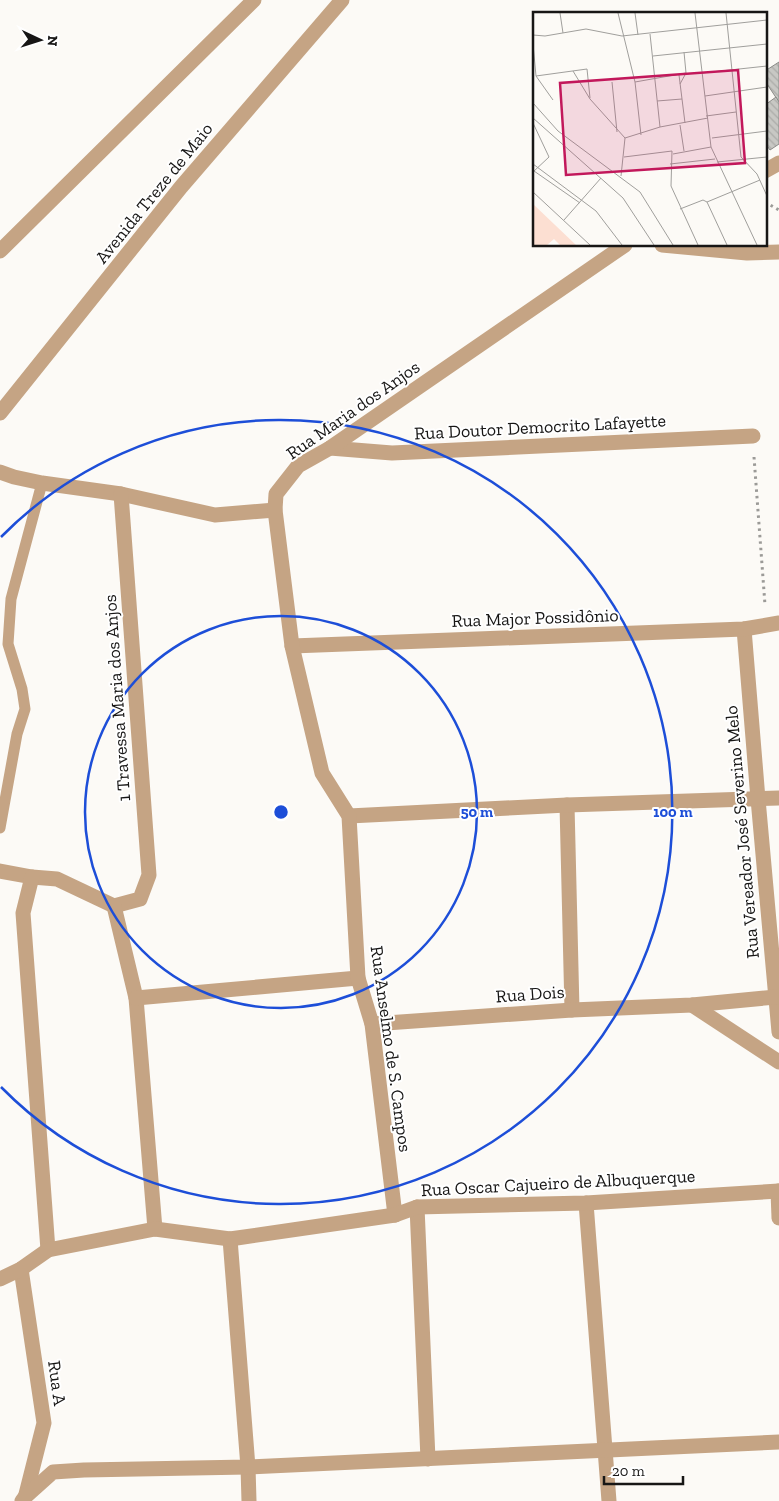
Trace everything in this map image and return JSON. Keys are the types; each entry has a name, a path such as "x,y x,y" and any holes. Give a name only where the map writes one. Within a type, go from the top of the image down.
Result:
{"street":[{"path":"0,251 254,0"},
{"name":"Avenida Treze de Maio","path":"0,413 181,187 342,0"},
{"path":"766,170 779,164"},
{"name":"Rua Maria dos Anjos","path":"275,510 276,494 298,466 330,448 624,246"},
{"path":"671,246 747,254 779,252"},
{"name":"Rua Doutor Democrito Lafayette","path":"330,448 392,453 753,436"},
{"path":"0,472 14,478 121,494 215,515 275,510"},
{"name":"1 Travessa Maria dos Anjos","path":"114,906 140,899 149,875 121,494"},
{"name":"Rua Anselmo de S. Campos","path":"275,510 292,646 322,773 349,816 358,978 372,1024 395,1216"},
{"name":"Rua Major Possidônio","path":"292,646 744,629 773,624"},
{"name":"Rua Vereador José Severino Melo","path":"744,629 779,1032"},
{"path":"349,816 567,805 779,798"},
{"path":"567,805 572,1010"},
{"path":"0,871 57,879 114,906 136,998 155,1228"},
{"path":"32,877 23,913 48,1250"},
{"path":"136,998 358,978"},
{"name":"Rua Dois","path":"372,1024 572,1010 692,1006 776,998"},
{"path":"692,1006 779,1062"},
{"path":"778,1191 779,1218"},
{"name":"Rua Oscar Cajueiro de Albuquerque","path":"0,1279 21,1269 48,1250 155,1228 230,1239 395,1216 417,1207 586,1203 778,1191"},
{"path":"586,1203 609,1501"},
{"path":"417,1207 428,1459"},
{"path":"230,1239 249,1501"},
{"name":"Rua A","path":"21,1269 44,1422 24,1500"},
{"path":"24,1500 53,1472 248,1467 779,1442"}],"lane":[{"path":"0,828 17,734 25,709 22,689 8,644 12,600 42,483"}],"path":[{"path":"766,203 779,210"},
{"path":"753,436 773,624"}],"building":[{"path":"779,62 779,102 766,82 766,70"},
{"path":"776,97 779,102 779,144 770,150 766,144 766,104"}]}
